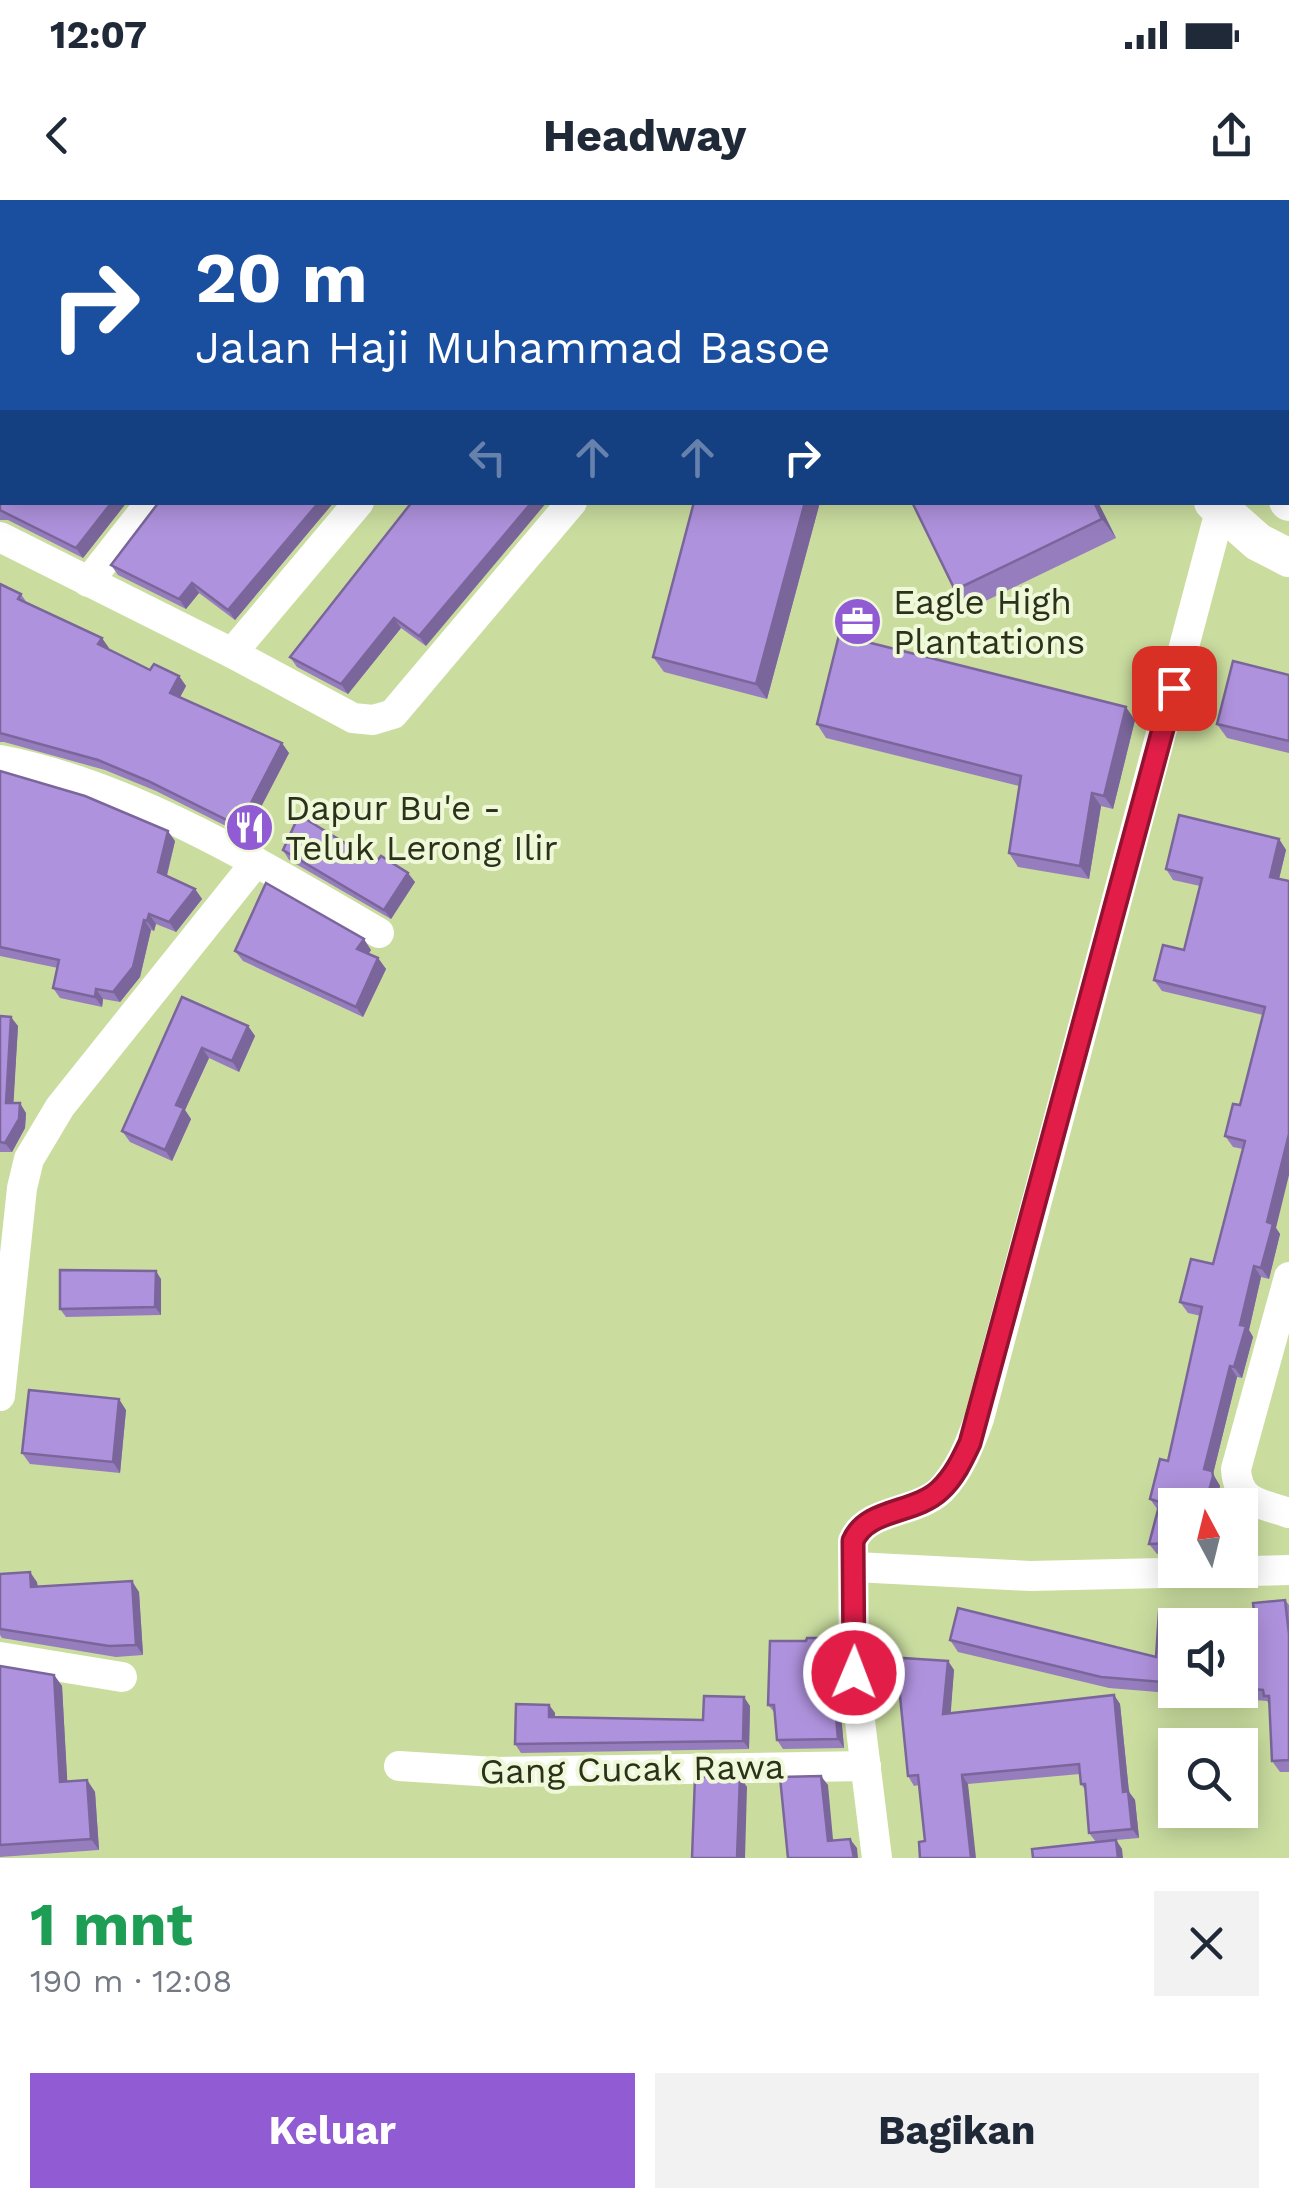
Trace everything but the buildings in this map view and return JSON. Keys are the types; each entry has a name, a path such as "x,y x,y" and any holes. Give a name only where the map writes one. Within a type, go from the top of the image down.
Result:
{"street":[{"path":"88,582 149,505"},
{"path":"232,653 357,505"},
{"path":"0,537 353,718 373,720 393,714 570,505"},
{"path":"877,1858 854,1673 853,1541 858,1528 921,1504 940,1491 958,1467 979,1419 1217,506 1258,542 1289,558"},
{"path":"0,760 39,769 116,797 256,862 379,932"},
{"path":"0,1396 22,1188 29,1158 60,1106 256,862"},
{"path":"1288,1287 1236,1469 1239,1488 1248,1499 1289,1513"},
{"path":"854,1568 1030,1576 1289,1570"},
{"path":"0,1657 122,1677"},
{"name":"Gang Cucak Rawa","path":"399,1766 494,1772 866,1766"}],"place":[{"name":"Eagle High Plantations","path":"858,622"},
{"name":"Dapur Bu'e - Teluk Lerong Ilir","path":"250,828"}],"route":[{"path":"854,1673 853,1541 858,1528 867,1522 921,1504 940,1491 970,1443 1174,688"}]}
